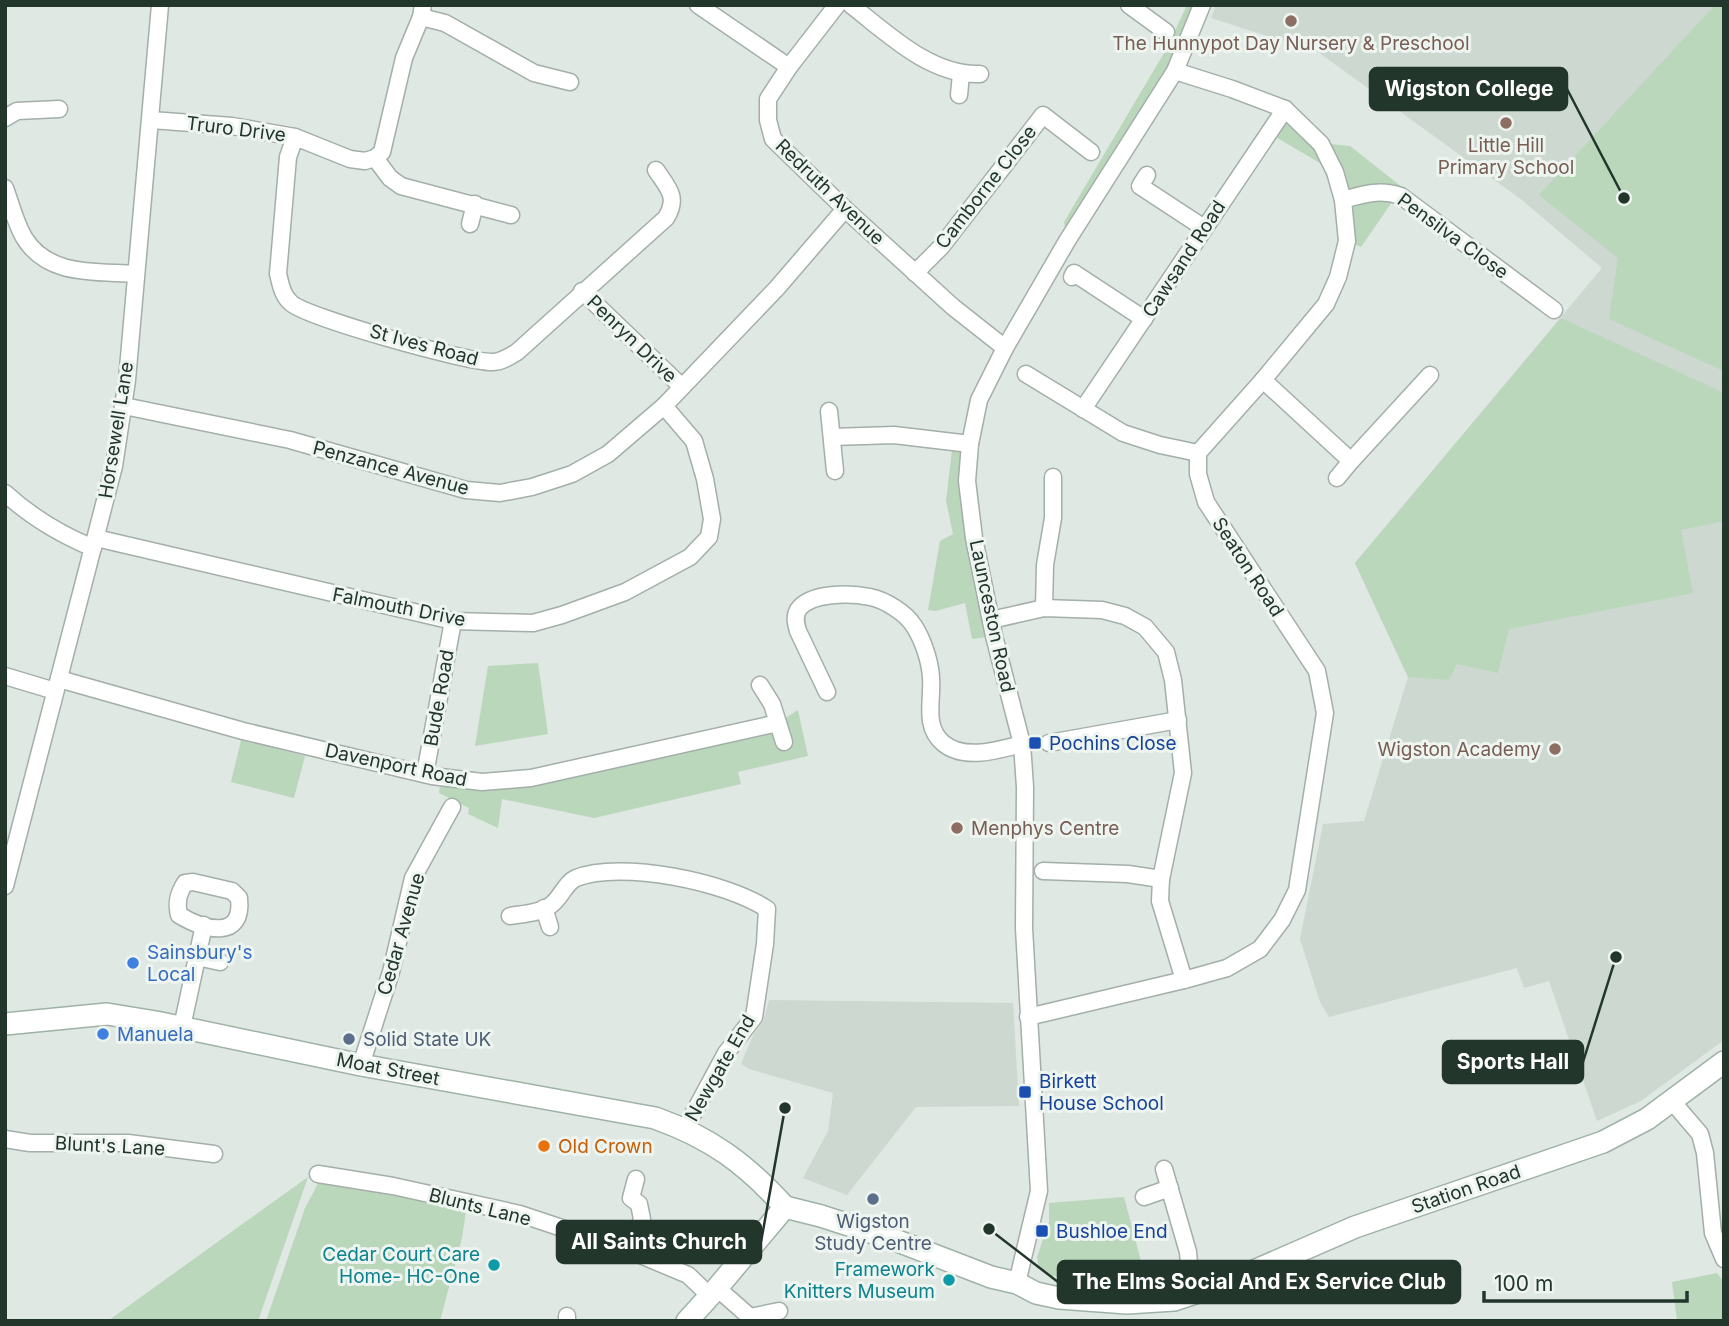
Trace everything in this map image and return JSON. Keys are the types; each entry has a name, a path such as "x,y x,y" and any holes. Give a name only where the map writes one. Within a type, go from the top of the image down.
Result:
{"main road":[{"name":"Moat Street","path":"5,1024 107,1014 361,1065 655,1118 685,1129 717,1147 756,1175 785,1207"},
{"name":"Station Road","path":"1196,1294 1355,1227 1603,1142 1647,1119 1724,1062"},
{"path":"687,1321 785,1207 906,1244 991,1277 1017,1283 1036,1293 1059,1298 1127,1303 1174,1300 1196,1294"}],"street":[{"name":"Horsewell Lane","path":"5,886 114,466 124,406 160,5"},
{"path":"698,5 789,68"},
{"name":"Redruth Avenue","path":"837,5 768,99 768,120 773,139 915,273 962,315 1005,348"},
{"path":"851,5 929,62 961,74 980,74"},
{"path":"1129,5 1153,13 1166,32"},
{"name":"Launceston Road","path":"1017,1283 1039,1191 1024,928 1025,787 1021,744 990,620 972,526 967,481 970,444 979,400 1005,348 1067,241 1175,71 1202,5"},
{"path":"511,215 401,186 390,178 375,158 382,152 404,58 422,11 534,73 570,82"},
{"path":"1026,374 1123,433 1198,453 1326,304 1338,277 1348,241 1343,200 1335,172 1321,144 1284,109 1175,71"},
{"path":"959,95 961,74"},
{"path":"5,118 17,111 59,109"},
{"name":"Cawsand Road","path":"1083,409 1284,109"},
{"name":"Camborne Close","path":"915,273 941,247 1038,110 1091,152"},
{"name":"Truro Drive","path":"151,120 232,125 295,137 350,159 365,161 375,158"},
{"name":"St Ives Road","path":"295,137 288,157 278,274 282,293 304,311 467,359 494,362 505,360 517,352 582,291 667,218 673,206 672,194 656,170"},
{"path":"1147,175 1140,186 1204,228"},
{"path":"5,188 24,238 37,254 54,265 75,270 136,274"},
{"name":"Pensilva Close","path":"1343,200 1387,191 1401,196 1555,311"},
{"path":"470,224 475,204"},
{"name":"Penzance Avenue","path":"124,406 290,440 466,491 500,493 532,487 572,474 608,454 664,406 777,288 845,209"},
{"path":"1075,271 1144,319"},
{"name":"Penryn Drive","path":"582,291 682,387"},
{"path":"1337,478 1430,375"},
{"path":"1263,380 1351,461"},
{"name":"Falmouth Drive","path":"5,493 19,506 77,541 453,621 533,622 562,615 625,592 690,557 709,537 712,519 705,479 694,441 664,406"},
{"path":"829,411 835,471"},
{"path":"832,437 894,435 970,444"},
{"name":"Seaton Road","path":"1028,1017 1227,968 1260,949 1282,920 1297,890 1325,713 1317,671 1206,502 1198,474 1198,453"},
{"path":"1044,608 1045,565 1053,518 1053,477"},
{"path":"827,692 798,631 796,620 799,610 812,599 872,597 890,605 913,623 919,635 931,677 931,726 945,746 957,751 992,751 1021,744"},
{"path":"990,620 1044,608 1102,610 1145,627 1166,652 1173,680 1183,773 1161,879 1160,901 1184,980"},
{"name":"Bude Road","path":"425,774 453,621"},
{"name":"Davenport Road","path":"5,676 57,685 425,774 482,782 531,778 629,754 778,723"},
{"path":"760,685 772,704 784,742"},
{"path":"914,717 930,715"},
{"path":"1049,743 1178,720"},
{"name":"Cedar Avenue","path":"361,1065 391,972 413,878 452,807"},
{"path":"1043,871 1128,874 1161,879"},
{"name":"Newgate End","path":"544,908 550,907 572,880 596,872 684,878 748,897 767,909 765,944 754,1017 726,1053 685,1129"},
{"path":"510,916 544,908 550,927"},
{"path":"182,1027 204,925"},
{"path":"197,957 220,962"},
{"path":"1671,1100 1700,1134 1705,1153 1713,1233 1724,1258"},
{"name":"Blunt's Lane","path":"5,1139 30,1143 128,1143 214,1154"},
{"path":"1164,1169 1188,1252 1190,1276 1196,1294"},
{"name":"Blunts Lane","path":"318,1174 393,1186 520,1214 631,1251 688,1275 750,1317 779,1311"},
{"path":"631,1251 642,1219 639,1204 631,1198 636,1179"},
{"path":"1144,1197 1170,1188"}],"shaded area":[{"name":"Wigston Academy","path":"1216,5 1724,5 1724,1040 1641,1101 1597,1121 1549,981 1524,988 1517,968 1329,1017 1320,1002 1300,939 1323,824 1364,821 1408,677 1355,563 1602,268 1522,200 1318,52 1211,18"},
{"path":"769,1000 1013,1003 1019,1106 916,1107 847,1195 803,1178 828,1131 833,1093 749,1069 741,1064 754,1033 763,1022"}],"green space":[{"path":"1187,5 1202,5 1190,39 1067,241 1064,222 1167,48"},
{"path":"1715,5 1724,5 1724,371 1609,319 1618,258 1539,195"},
{"path":"1285,109 1321,143 1350,146 1407,191 1392,202 1361,247 1347,241 1335,172 1274,136"},
{"path":"1561,318 1724,393 1724,521 1681,530 1693,593 1509,629 1498,673 1457,664 1449,680 1408,677 1355,563"},
{"path":"953,442 970,444 994,636 972,639 965,603 936,611 928,610 940,541 953,534 946,501"},
{"path":"538,663 548,734 475,746 488,666"},
{"path":"798,710 808,756 738,772 741,784 594,818 502,799 498,828 468,814 469,808 439,793 441,777 482,782 778,723"},
{"path":"241,740 305,756 294,798 231,782"},
{"path":"322,1176 446,1203 466,1211 462,1238 440,1321 266,1321 305,1208"},
{"path":"308,1177 258,1321 108,1321 134,1302"},
{"path":"1124,1197 1146,1280 1089,1281 1047,1275 1039,1268 1037,1257 1049,1222 1049,1203"},
{"path":"1717,1273 1724,1282 1724,1321 1677,1321 1672,1282"}],"place":[{"name":"The Hunnypot Day Nursery & Preschool","path":"1291,21"},
{"name":"Little Hill Primary School","path":"1506,123"},
{"name":"Wigston College","path":"1624,198"},
{"name":"Pochins Close","path":"1035,743"},
{"name":"Wigston Academy","path":"1555,749"},
{"name":"Menphys Centre","path":"957,828"},
{"name":"Sports Hall","path":"1616,957"},
{"name":"Sainsbury's Local","path":"133,963"},
{"name":"Manuela","path":"103,1034"},
{"name":"Solid State UK","path":"349,1039"},
{"name":"Birkett House School","path":"1025,1092"},
{"name":"All Saints Church","path":"785,1108"},
{"name":"Old Crown","path":"544,1146"},
{"name":"Wigston Study Centre","path":"873,1199"},
{"name":"The Elms Social And Ex Service Club","path":"989,1229"},
{"name":"Bushloe End","path":"1042,1231"},
{"name":"Cedar Court Care Home- HC-One","path":"494,1265"},
{"name":"Framework Knitters Museum","path":"949,1280"}]}
